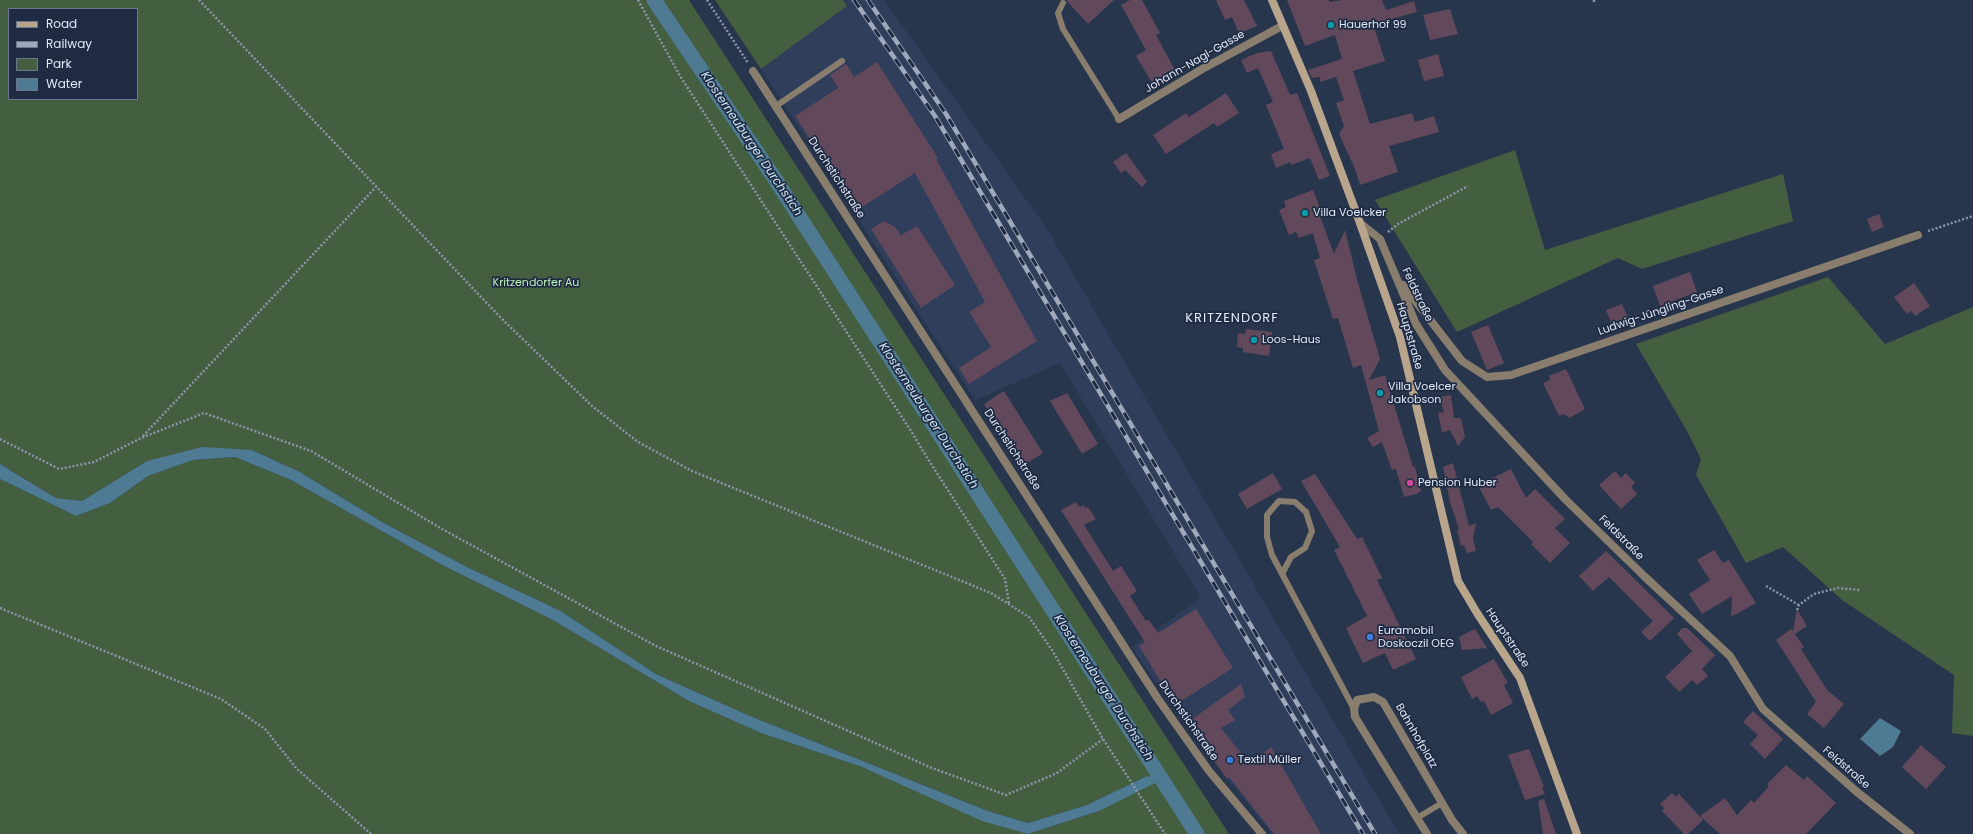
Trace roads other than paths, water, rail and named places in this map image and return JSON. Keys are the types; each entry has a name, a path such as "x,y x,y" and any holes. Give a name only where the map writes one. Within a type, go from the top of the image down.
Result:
{"main road":[{"name":"Hauptstraße","path":"1272,0 1311,91 1400,337 1458,581 1477,613 1520,678 1577,834"}],"street":[{"name":"Johann-Nagl-Gasse","path":"1119,119 1204,68 1282,26"},
{"name":"Durchstichstraße","path":"753,71 1158,699 1209,771 1262,834"},
{"name":"Feldstraße","path":"1360,223 1380,239 1416,324 1446,370 1565,499 1644,576 1730,656 1763,708 1857,792 1910,834"},
{"name":"Ludwig-Jüngling-Gasse","path":"1395,275 1462,361 1487,377 1503,376 1511,375 1918,234"},
{"name":"Bahnhofplatz","path":"1354,709 1357,700 1374,697 1383,702 1452,820 1463,834"},
{"path":"1354,709 1355,717 1427,834"}],"lane":[{"path":"1063,3 1058,13 1063,29 1119,119"},
{"path":"776,106 842,61"},
{"path":"1282,574 1291,557 1305,548 1312,531 1306,512 1295,502 1279,501 1267,515 1268,543 1272,555 1282,574 1354,709"},
{"path":"1417,818 1442,803"}],"water":[{"path":"202,447 252,450 298,471 382,522 469,568 559,610 656,674 750,716 988,811 1028,823 1087,805 1147,776 1153,778 1155,783 1099,811 1028,834 982,821 862,767 761,733 689,701 551,619 444,566 291,480 235,457 193,460 148,476 110,503 76,516 0,479 0,464 56,498 82,501 147,461"},
{"path":"1880,718 1901,731 1893,747 1880,756 1860,739"}],"waterway":[{"name":"Klosterneuburger Durchstich","path":"654,0 775,179 1197,834"},
{"path":"1148,780 1159,775"}],"railway":[{"path":"854,0 935,116 1363,834"},
{"path":"868,0 946,114 1375,834"}],"place":[{"name":"Hauerhof 99","path":"1331,25"},
{"name":"Villa Voelcker","path":"1305,213"},
{"name":"Loos-Haus","path":"1254,340"},
{"name":"Villa Voelcer Jakobson","path":"1380,393"},
{"name":"Pension Huber","path":"1410,483"},
{"name":"Euramobil Doskoczil OEG","path":"1370,637"},
{"name":"Textil Müller","path":"1230,760"}],"district":[{"name":"KRITZENDORF","path":"1232,319"}],"park label":[{"name":"Kritzendorfer Au","path":"536,283"}]}
